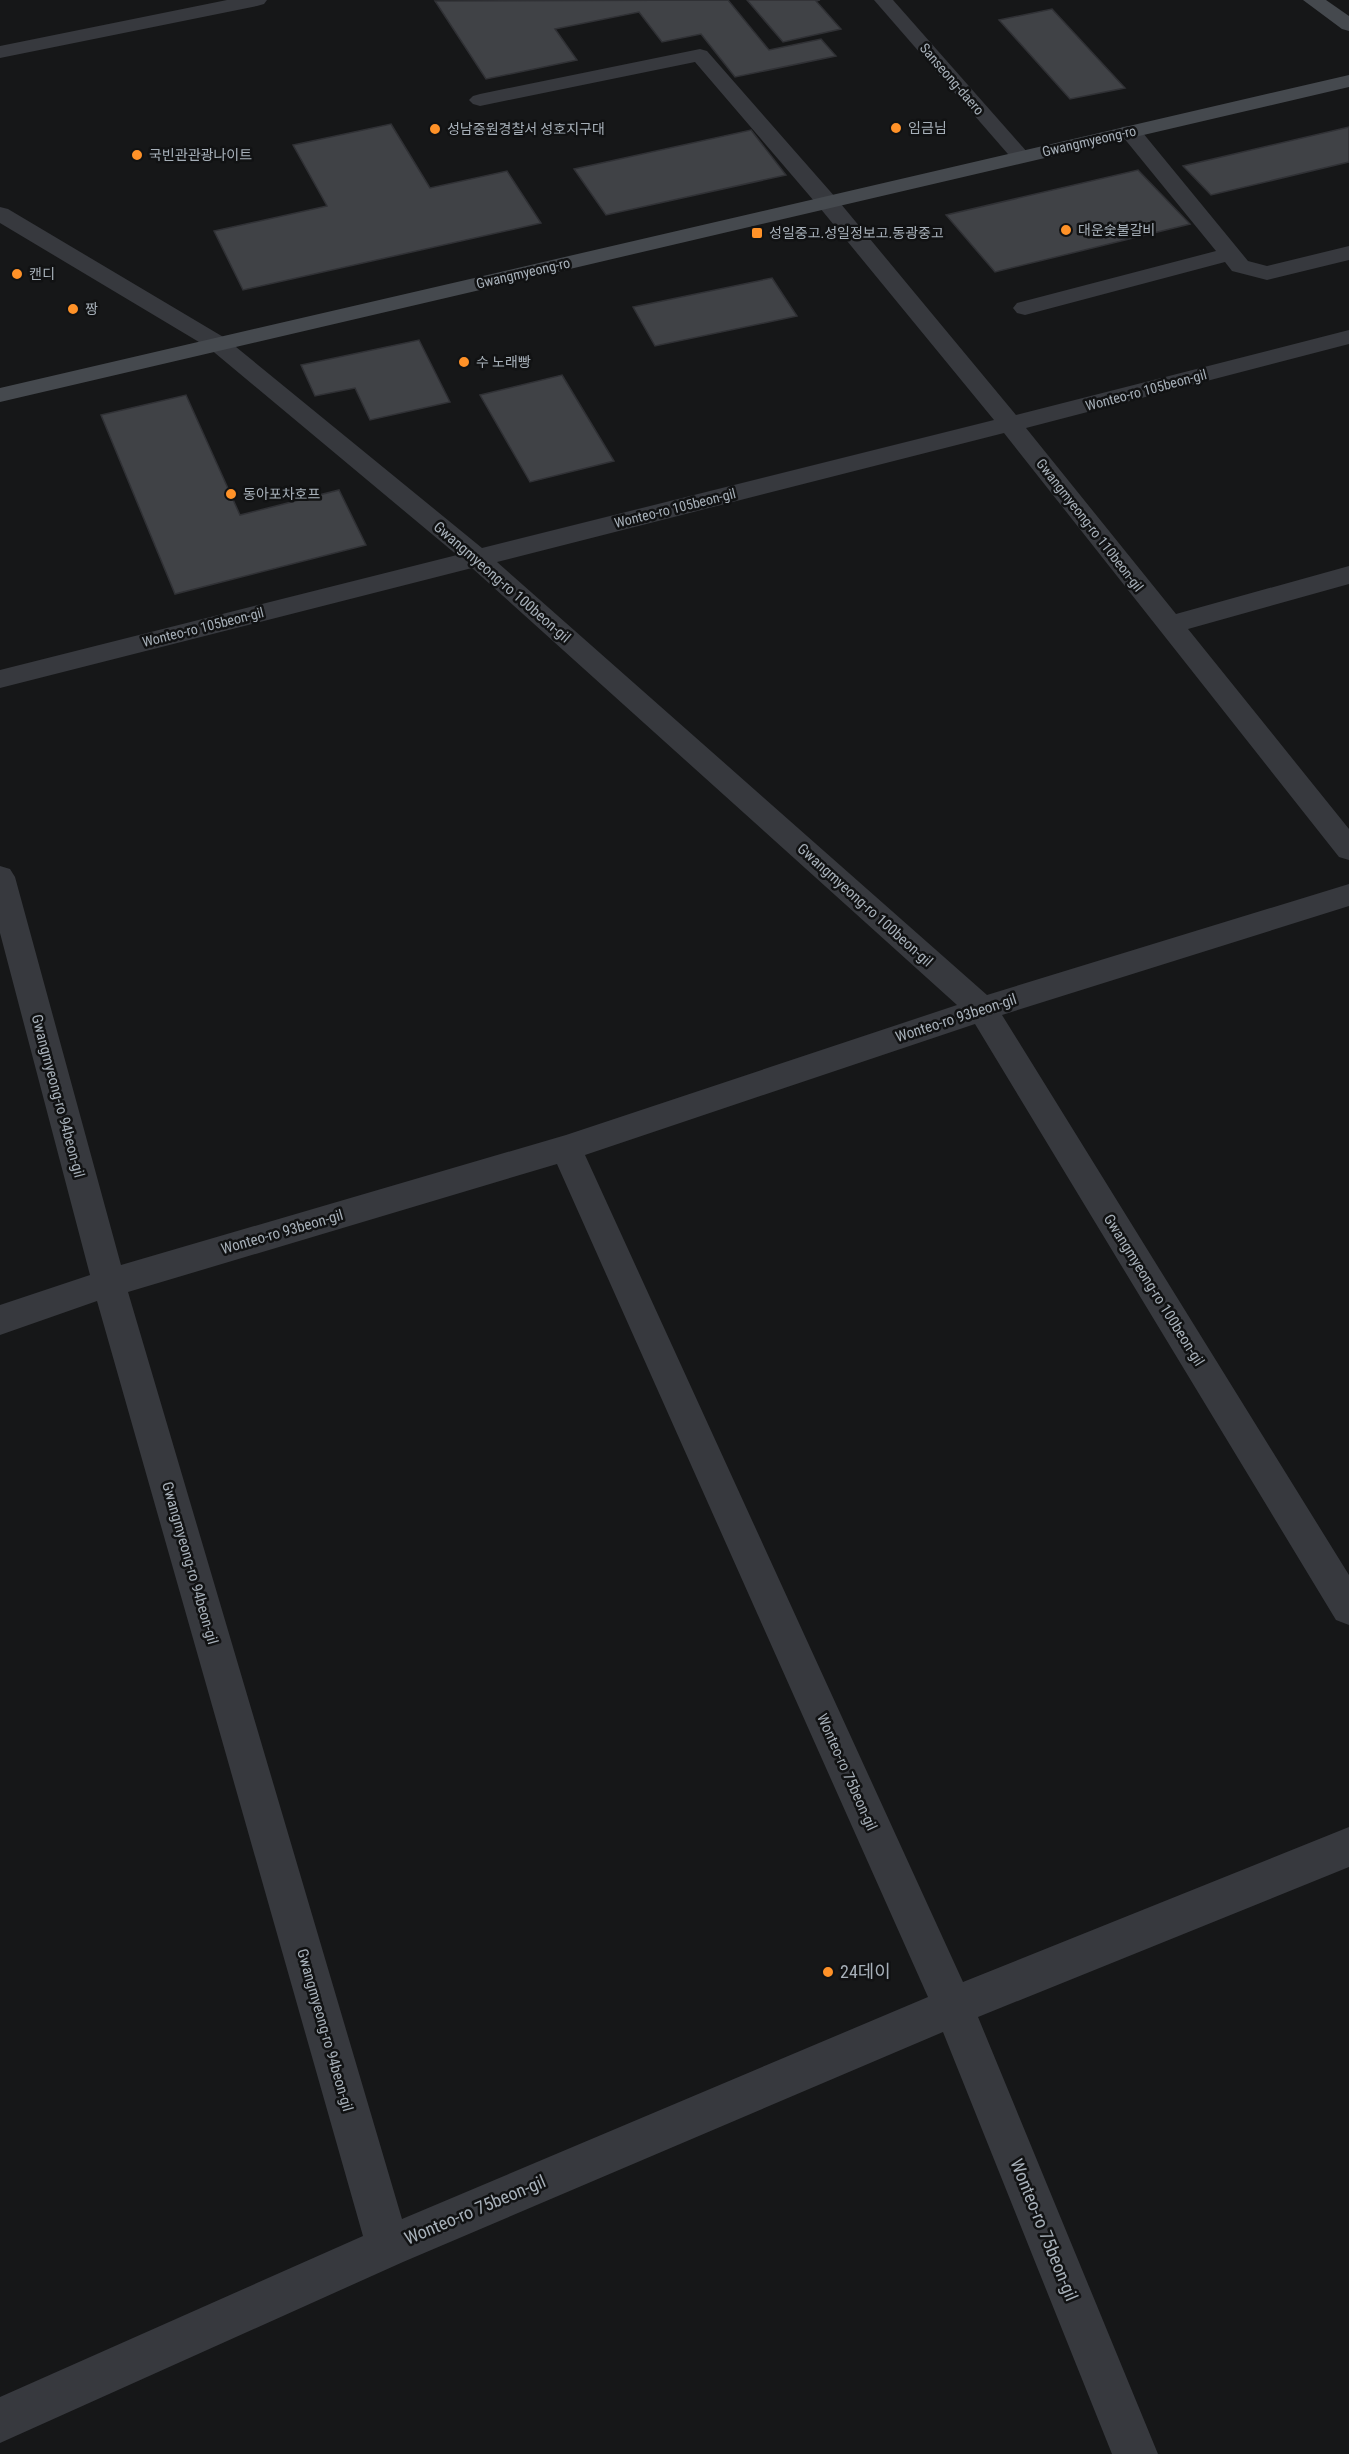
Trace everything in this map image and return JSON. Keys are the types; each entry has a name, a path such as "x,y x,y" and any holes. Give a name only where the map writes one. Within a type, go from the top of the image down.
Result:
{"main road":[{"path":"1313,0 1349,25"},
{"name":"Gwangmyeong-ro","path":"0,395 1349,81"}],"street":[{"path":"0,52 257,0"},
{"path":"480,100 700,55 828,202"},
{"path":"1130,132 1240,266 1252,271 1267,273 1349,253"},
{"name":"Gwangmyeong-ro 110beon-gil","path":"828,202 1011,425 1168,625 1349,849"},
{"path":"0,214 217,343"},
{"path":"1025,308 1230,254"},
{"name":"Wonteo-ro 105beon-gil","path":"0,679 476,557 1011,425 1349,337"},
{"name":"Gwangmyeong-ro 100beon-gil","path":"217,343 476,557 982,1009 1349,1608"},
{"path":"1168,625 1349,575"},
{"name":"Gwangmyeong-ro 94beon-gil","path":"0,877 109,1283 388,2247"},
{"name":"Wonteo-ro 93beon-gil","path":"0,1320 109,1283 566,1149 982,1009 1349,895"},
{"name":"Wonteo-ro 75beon-gil","path":"566,1149 953,2007 1134,2454"},
{"name":"Wonteo-ro 75beon-gil","path":"0,2420 388,2247 953,2007 1349,1847"}],"lane":[{"name":"Sanseong-daero","path":"883,0 1021,157"}],"building":[{"path":"728,0 769,50 821,39 836,56 735,77 701,34 662,42 639,12 555,29 577,60 486,79 435,1"},
{"path":"747,0 820,0 816,1 841,29 783,42"},
{"path":"1052,9 1125,88 1070,99 999,20"},
{"path":"391,124 430,188 507,171 541,223 243,290 214,231 327,206 293,145"},
{"path":"1349,127 1349,162 1211,195 1183,166"},
{"path":"751,130 786,175 606,215 574,169"},
{"path":"1138,170 1190,224 995,272 946,215"},
{"path":"772,278 797,316 655,346 633,307"},
{"path":"419,340 450,402 370,420 355,388 315,396 301,365"},
{"path":"562,375 614,461 530,482 480,395"},
{"path":"186,395 240,515 339,490 366,545 175,594 101,415"}],"place":[{"name":"임금님","path":"896,128"},
{"name":"성남중원경찰서 성호지구대","path":"435,129"},
{"name":"국빈관관광나이트","path":"137,155"},
{"name":"대운숯불갈비","path":"1066,230"},
{"name":"성일중고.성일정보고.동광중고","path":"757,233"},
{"name":"캔디","path":"17,274"},
{"name":"짱","path":"73,309"},
{"name":"수 노래빵","path":"464,362"},
{"name":"동아포차호프","path":"231,494"},
{"name":"24데이","path":"828,1972"}]}
